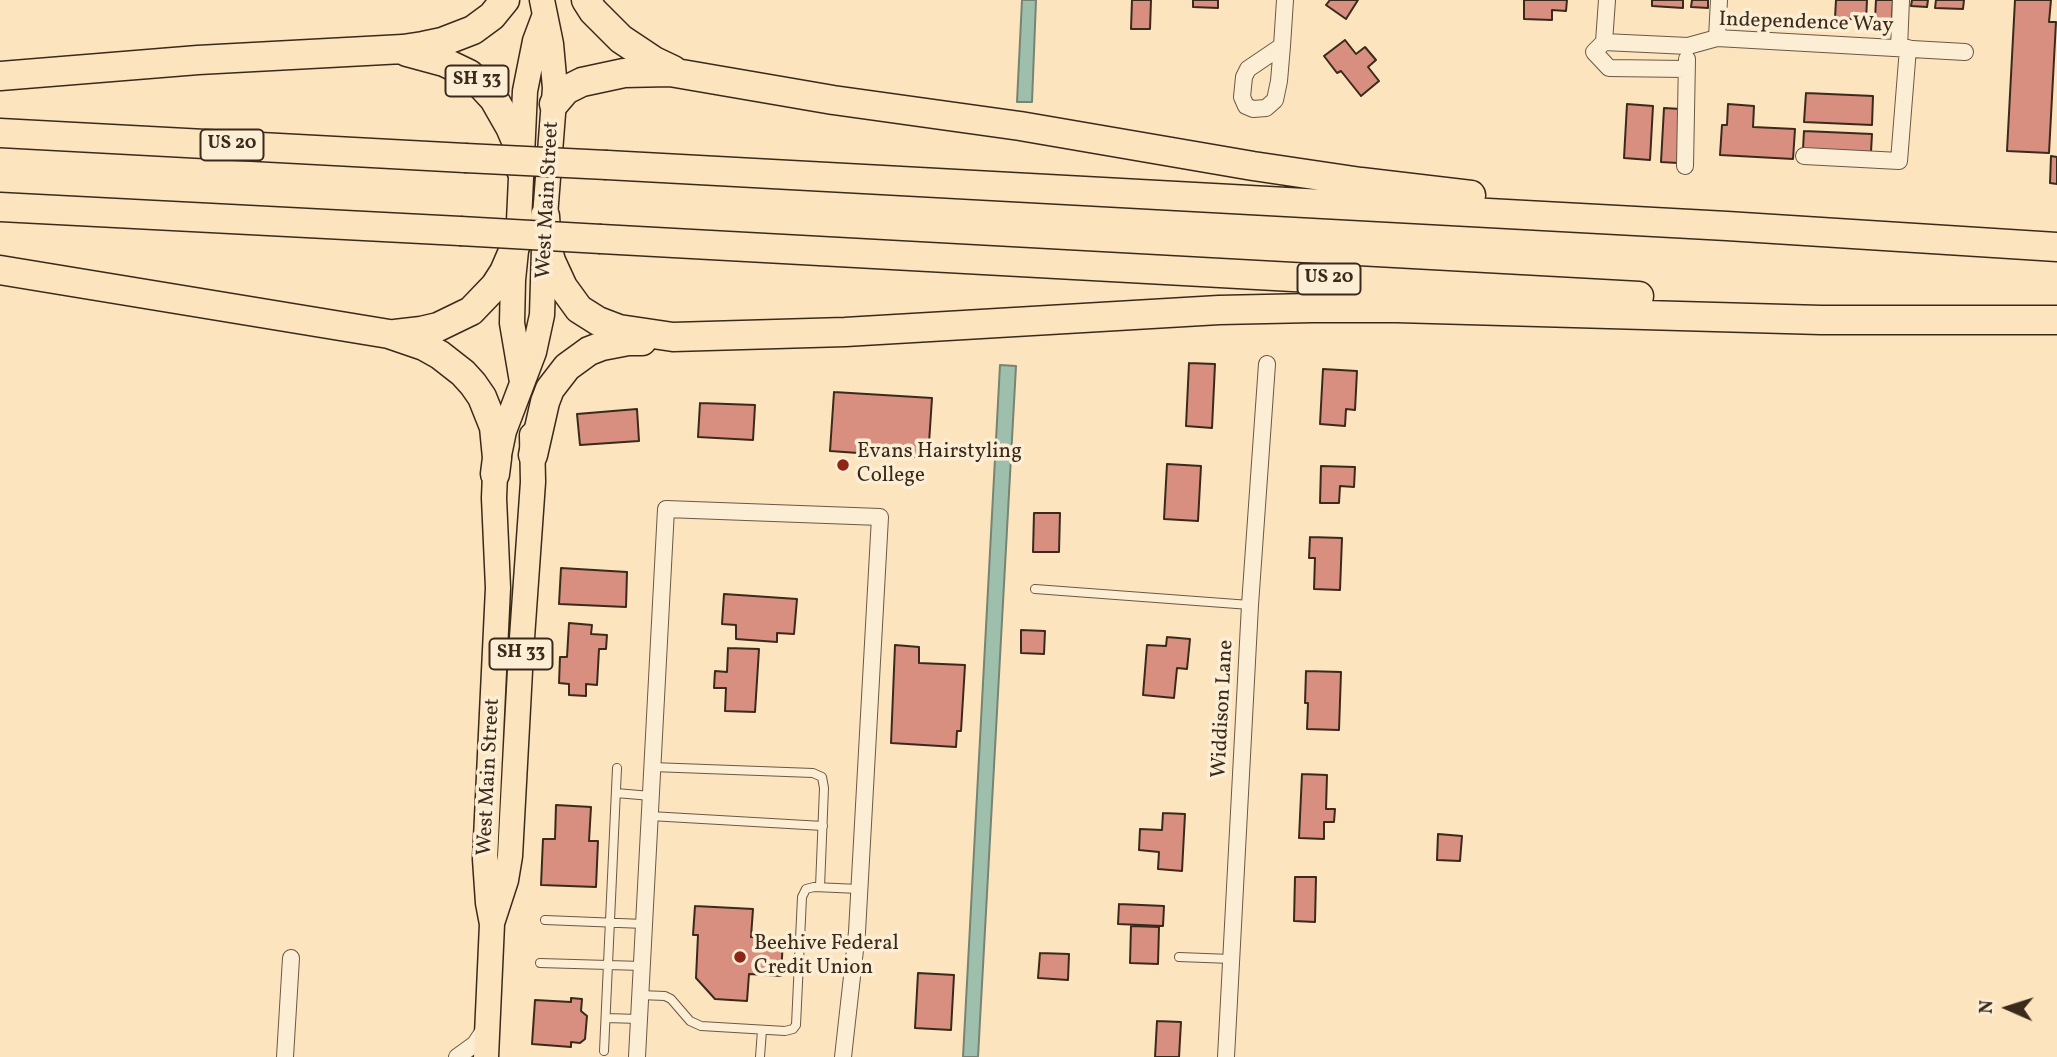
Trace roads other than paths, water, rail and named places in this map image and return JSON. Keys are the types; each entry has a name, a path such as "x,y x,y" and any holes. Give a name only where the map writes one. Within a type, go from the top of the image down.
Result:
{"highway":[{"path":"383,50 422,46 461,35 484,23 505,0"},
{"path":"586,0 606,26 637,51 654,61 693,76"},
{"name":"SH 33","path":"0,76 211,60 400,51 432,57 469,74 494,99 504,114 516,141 522,170"},
{"path":"554,104 574,85 602,76 647,71 1020,126 1307,174 1727,226"},
{"name":"US 20","path":"0,133 1727,226 2057,247"},
{"name":"US 20","path":"0,207 2057,320"},
{"path":"545,216 551,261 563,287 579,309 619,330 694,337"},
{"path":"388,334 405,334 438,327 471,311 495,286 517,242"},
{"name":"SH 33","path":"0,270 388,334 424,346 458,368 473,384 486,405 494,427 497,458 495,474"},
{"path":"533,455 550,389 567,366 578,358 589,351 615,343 1219,310 1312,308 1821,320 2057,320"}],"main road":[{"name":"West Main Street","path":"486,1057 492,924 485,859 498,613 495,474 504,431 534,352 542,315 545,216 554,104 554,66 546,5"},
{"name":"West Main Street","path":"492,924 500,902 510,856 533,482 530,421 512,323 512,290 522,170 525,91 535,41 546,5"}],"street":[{"path":"1282,46 1285,0"},
{"path":"1607,0 1599,47 1609,68 1686,69"},
{"path":"1717,38 1719,0"},
{"path":"1804,156 1899,162 1903,48 1901,0"},
{"name":"Independence Way","path":"1599,47 1688,46 1717,38 1965,52"},
{"path":"1685,166 1688,46"},
{"name":"Widdison Lane","path":"1226,1057 1250,605 1267,364"},
{"path":"637,1057 666,509 880,517 857,932 844,1057"},
{"path":"285,1057 292,958"},
{"path":"457,1057 475,1044 487,1024"}],"lane":[{"path":"1035,589 1250,605"},
{"path":"652,767 813,773 822,776 824,788 820,887"},
{"path":"604,1051 617,768"},
{"path":"616,793 651,796"},
{"path":"650,816 822,826"},
{"path":"640,995 666,996 690,1021 701,1026 785,1031 793,1029 796,1025 803,897 806,890 820,887 859,889"},
{"path":"545,920 644,924"},
{"path":"1179,957 1231,960"},
{"path":"540,963 642,966"},
{"path":"606,1018 639,1019"},
{"path":"760,1057 762,1030"}],"place":[{"name":"Evans Hairstyling College","path":"843,465"},
{"name":"Beehive Federal Credit Union","path":"740,957"}]}
